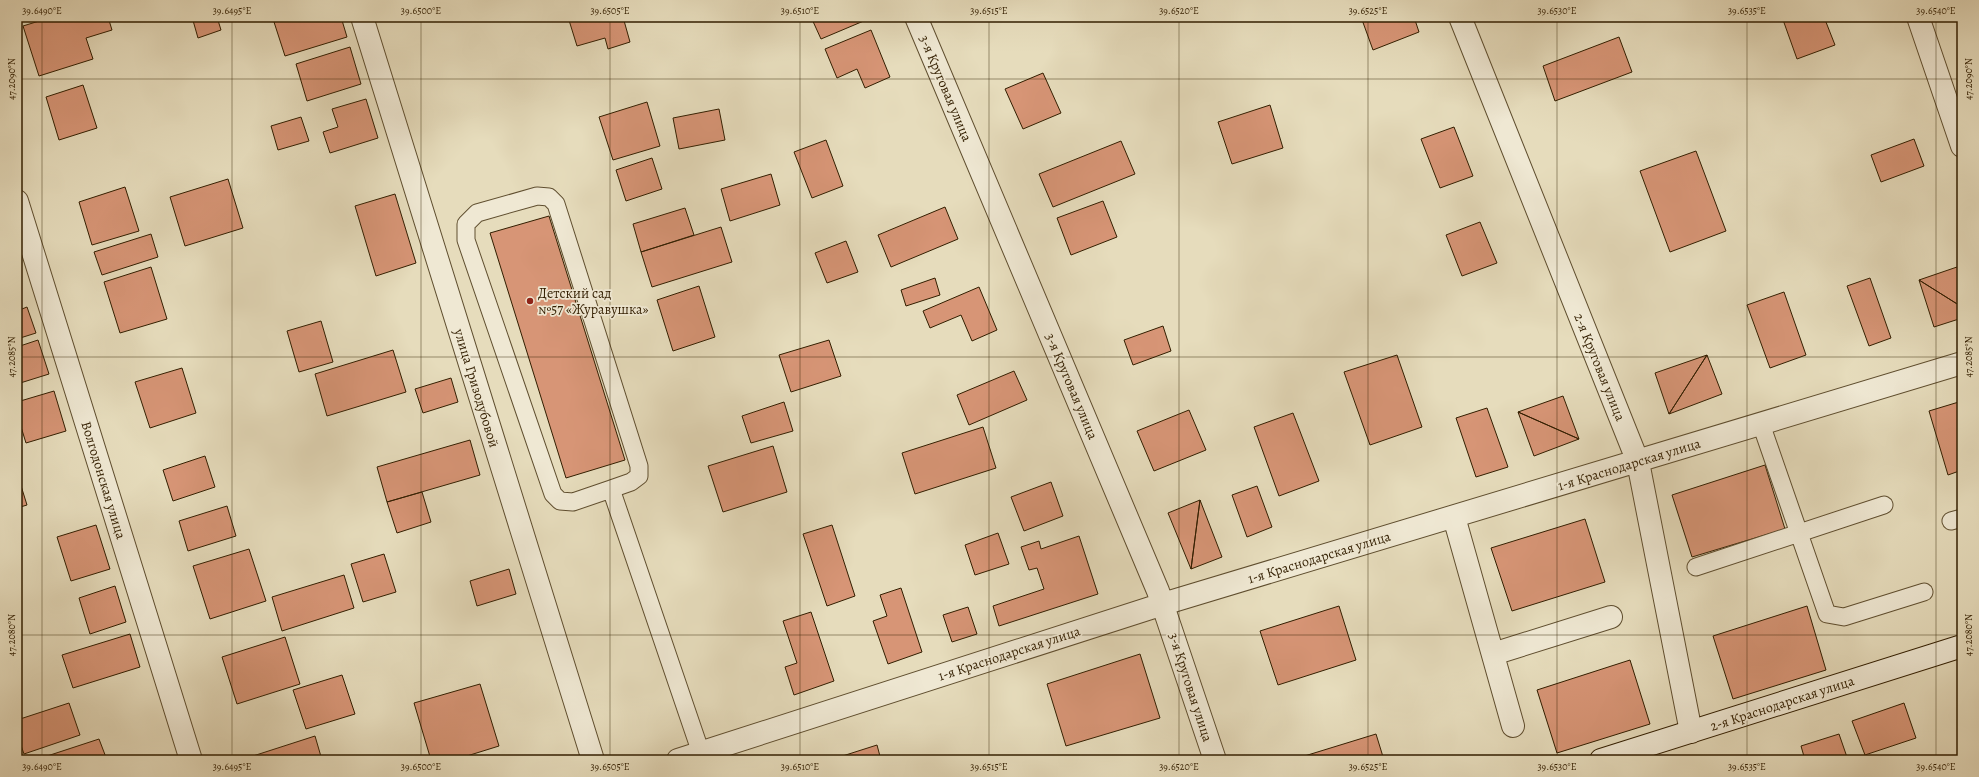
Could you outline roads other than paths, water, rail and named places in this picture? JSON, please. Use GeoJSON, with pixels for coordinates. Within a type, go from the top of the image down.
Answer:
{"type":"FeatureCollection","features":[{"type":"Feature","properties":{"kind":"street","name":"улица Гризодубовой"},"geometry":{"type":"LineString","coordinates":[[362,17],[593,760]]}},
{"type":"Feature","properties":{"kind":"street","name":"3-я Круговая улица"},"geometry":{"type":"LineString","coordinates":[[916,17],[1163,604],[1215,760]]}},
{"type":"Feature","properties":{"kind":"street","name":"2-я Круговая улица"},"geometry":{"type":"LineString","coordinates":[[1460,17],[1638,462],[1691,732]]}},
{"type":"Feature","properties":{"kind":"street"},"geometry":{"type":"LineString","coordinates":[[1918,17],[1962,146]]}},
{"type":"Feature","properties":{"kind":"street","name":"Волгодонская улица"},"geometry":{"type":"LineString","coordinates":[[17,201],[191,760]]}},
{"type":"Feature","properties":{"kind":"street","name":"1-я Краснодарская улица"},"geometry":{"type":"LineString","coordinates":[[678,760],[1163,604],[1638,462],[1962,363]]}},
{"type":"Feature","properties":{"kind":"street"},"geometry":{"type":"LineString","coordinates":[[1454,517],[1513,726]]}},
{"type":"Feature","properties":{"kind":"street"},"geometry":{"type":"LineString","coordinates":[[1493,654],[1611,618]]}},
{"type":"Feature","properties":{"kind":"street","name":"2-я Краснодарская улица"},"geometry":{"type":"LineString","coordinates":[[1601,760],[1962,646]]}},
{"type":"Feature","properties":{"kind":"lane"},"geometry":{"type":"LineString","coordinates":[[537,196],[549,197],[556,204],[639,466],[639,476],[631,482],[611,489],[572,502],[560,501],[553,494],[466,240],[466,224],[477,213],[537,196]]}},
{"type":"Feature","properties":{"kind":"lane"},"geometry":{"type":"LineString","coordinates":[[1761,424],[1827,614],[1844,618],[1924,592]]}},
{"type":"Feature","properties":{"kind":"lane"},"geometry":{"type":"LineString","coordinates":[[611,489],[701,752]]}},
{"type":"Feature","properties":{"kind":"lane"},"geometry":{"type":"LineString","coordinates":[[1696,567],[1884,505]]}},
{"type":"Feature","properties":{"kind":"place","name":"Детский сад №57 «Журавушка»"},"geometry":{"type":"Point","coordinates":[530,301]}}]}
